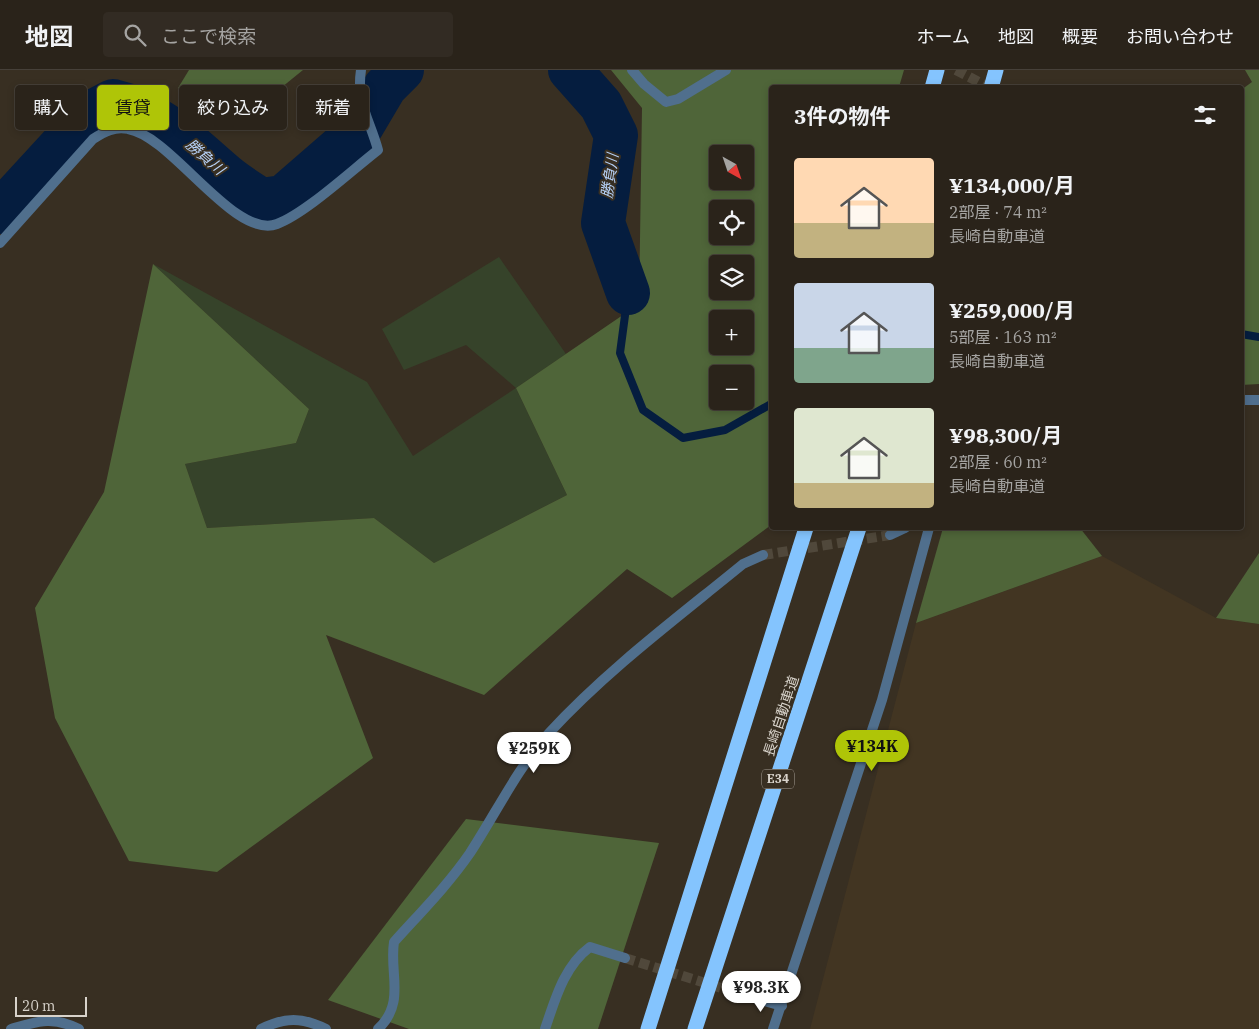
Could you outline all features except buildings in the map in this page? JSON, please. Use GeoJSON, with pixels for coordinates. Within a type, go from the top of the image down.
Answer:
{"type":"FeatureCollection","features":[{"type":"Feature","properties":{"kind":"highway"},"geometry":{"type":"LineString","coordinates":[[933,85],[937,70]]}},
{"type":"Feature","properties":{"kind":"highway"},"geometry":{"type":"LineString","coordinates":[[992,85],[996,70]]}},
{"type":"Feature","properties":{"kind":"highway"},"geometry":{"type":"LineString","coordinates":[[648,1029],[805,530]]}},
{"type":"Feature","properties":{"kind":"highway","name":"長崎自動車道"},"geometry":{"type":"LineString","coordinates":[[695,1029],[858,530]]}},
{"type":"Feature","properties":{"kind":"street"},"geometry":{"type":"LineString","coordinates":[[0,243],[93,139],[110,129],[129,129],[146,136],[197,178],[230,209],[255,224],[275,225],[297,214],[378,150],[361,106],[358,88],[361,70]]}},
{"type":"Feature","properties":{"kind":"street"},"geometry":{"type":"LineString","coordinates":[[632,70],[644,84],[666,102],[678,99],[726,70]]}},
{"type":"Feature","properties":{"kind":"street"},"geometry":{"type":"LineString","coordinates":[[1244,400],[1259,400]]}},
{"type":"Feature","properties":{"kind":"street"},"geometry":{"type":"LineString","coordinates":[[890,535],[901,530]]}},
{"type":"Feature","properties":{"kind":"street"},"geometry":{"type":"LineString","coordinates":[[774,1029],[882,700],[928,530]]}},
{"type":"Feature","properties":{"kind":"street"},"geometry":{"type":"LineString","coordinates":[[378,1029],[391,1012],[394,996],[396,977],[392,953],[394,942],[469,854],[518,773],[548,734],[599,684],[742,564],[763,555]]}},
{"type":"Feature","properties":{"kind":"street"},"geometry":{"type":"LineString","coordinates":[[545,1029],[558,992],[577,956],[590,947],[625,958]]}},
{"type":"Feature","properties":{"kind":"street"},"geometry":{"type":"LineString","coordinates":[[747,996],[782,1006]]}},
{"type":"Feature","properties":{"kind":"street"},"geometry":{"type":"LineString","coordinates":[[261,1029],[275,1022],[294,1018],[310,1021],[326,1029]]}},
{"type":"Feature","properties":{"kind":"street"},"geometry":{"type":"LineString","coordinates":[[11,1029],[40,1020],[60,1021],[79,1029]]}},
{"type":"Feature","properties":{"kind":"shaded area"},"geometry":{"type":"Polygon","coordinates":[[[1102,556],[1216,618],[1259,624],[1259,1029],[810,1029],[916,623],[1102,556]]]}},
{"type":"Feature","properties":{"kind":"green space"},"geometry":{"type":"Polygon","coordinates":[[[189,70],[303,70],[285,85],[180,85],[189,70]]]}},
{"type":"Feature","properties":{"kind":"green space"},"geometry":{"type":"Polygon","coordinates":[[[611,70],[904,70],[900,85],[769,85],[769,526],[672,598],[627,569],[484,695],[326,635],[373,758],[217,872],[129,861],[55,718],[35,608],[104,492],[153,264],[309,409],[296,443],[185,464],[207,528],[374,518],[434,563],[567,495],[516,388],[639,304],[642,108],[611,70]]]}},
{"type":"Feature","properties":{"kind":"green space"},"geometry":{"type":"Polygon","coordinates":[[[1245,70],[1259,70],[1259,384],[1244,385],[1244,88],[1252,82],[1245,70]]]}},
{"type":"Feature","properties":{"kind":"green space"},"geometry":{"type":"Polygon","coordinates":[[[499,257],[566,354],[516,388],[466,345],[404,370],[382,329],[499,257]]]}},
{"type":"Feature","properties":{"kind":"green space"},"geometry":{"type":"Polygon","coordinates":[[[153,264],[367,382],[413,456],[516,388],[567,495],[434,563],[374,518],[207,528],[185,464],[296,443],[309,409],[153,264]]]}},
{"type":"Feature","properties":{"kind":"green space"},"geometry":{"type":"Polygon","coordinates":[[[942,530],[1082,530],[1102,556],[916,623],[942,530]]]}},
{"type":"Feature","properties":{"kind":"green space"},"geometry":{"type":"Polygon","coordinates":[[[1259,553],[1259,624],[1216,618],[1259,553]]]}},
{"type":"Feature","properties":{"kind":"green space"},"geometry":{"type":"Polygon","coordinates":[[[466,819],[659,843],[598,1029],[409,1029],[328,1000],[466,819]]]}},
{"type":"Feature","properties":{"kind":"waterway","name":"勝負川"},"geometry":{"type":"LineString","coordinates":[[0,212],[92,112],[113,101],[146,113],[176,132],[229,178],[261,200],[283,197],[359,131],[385,87],[402,70]]}},
{"type":"Feature","properties":{"kind":"waterway","name":"勝負川"},"geometry":{"type":"LineString","coordinates":[[570,70],[601,105],[616,135],[603,223],[628,293]]}},
{"type":"Feature","properties":{"kind":"waterway"},"geometry":{"type":"LineString","coordinates":[[628,293],[620,353],[643,410],[683,438],[725,430],[769,405]]}},
{"type":"Feature","properties":{"kind":"waterway"},"geometry":{"type":"LineString","coordinates":[[1244,334],[1259,337]]}},
{"type":"Feature","properties":{"kind":"tunnel"},"geometry":{"type":"LineString","coordinates":[[956,70],[984,85]]}},
{"type":"Feature","properties":{"kind":"tunnel"},"geometry":{"type":"LineString","coordinates":[[763,555],[890,535]]}},
{"type":"Feature","properties":{"kind":"tunnel"},"geometry":{"type":"LineString","coordinates":[[625,958],[747,996]]}}]}
